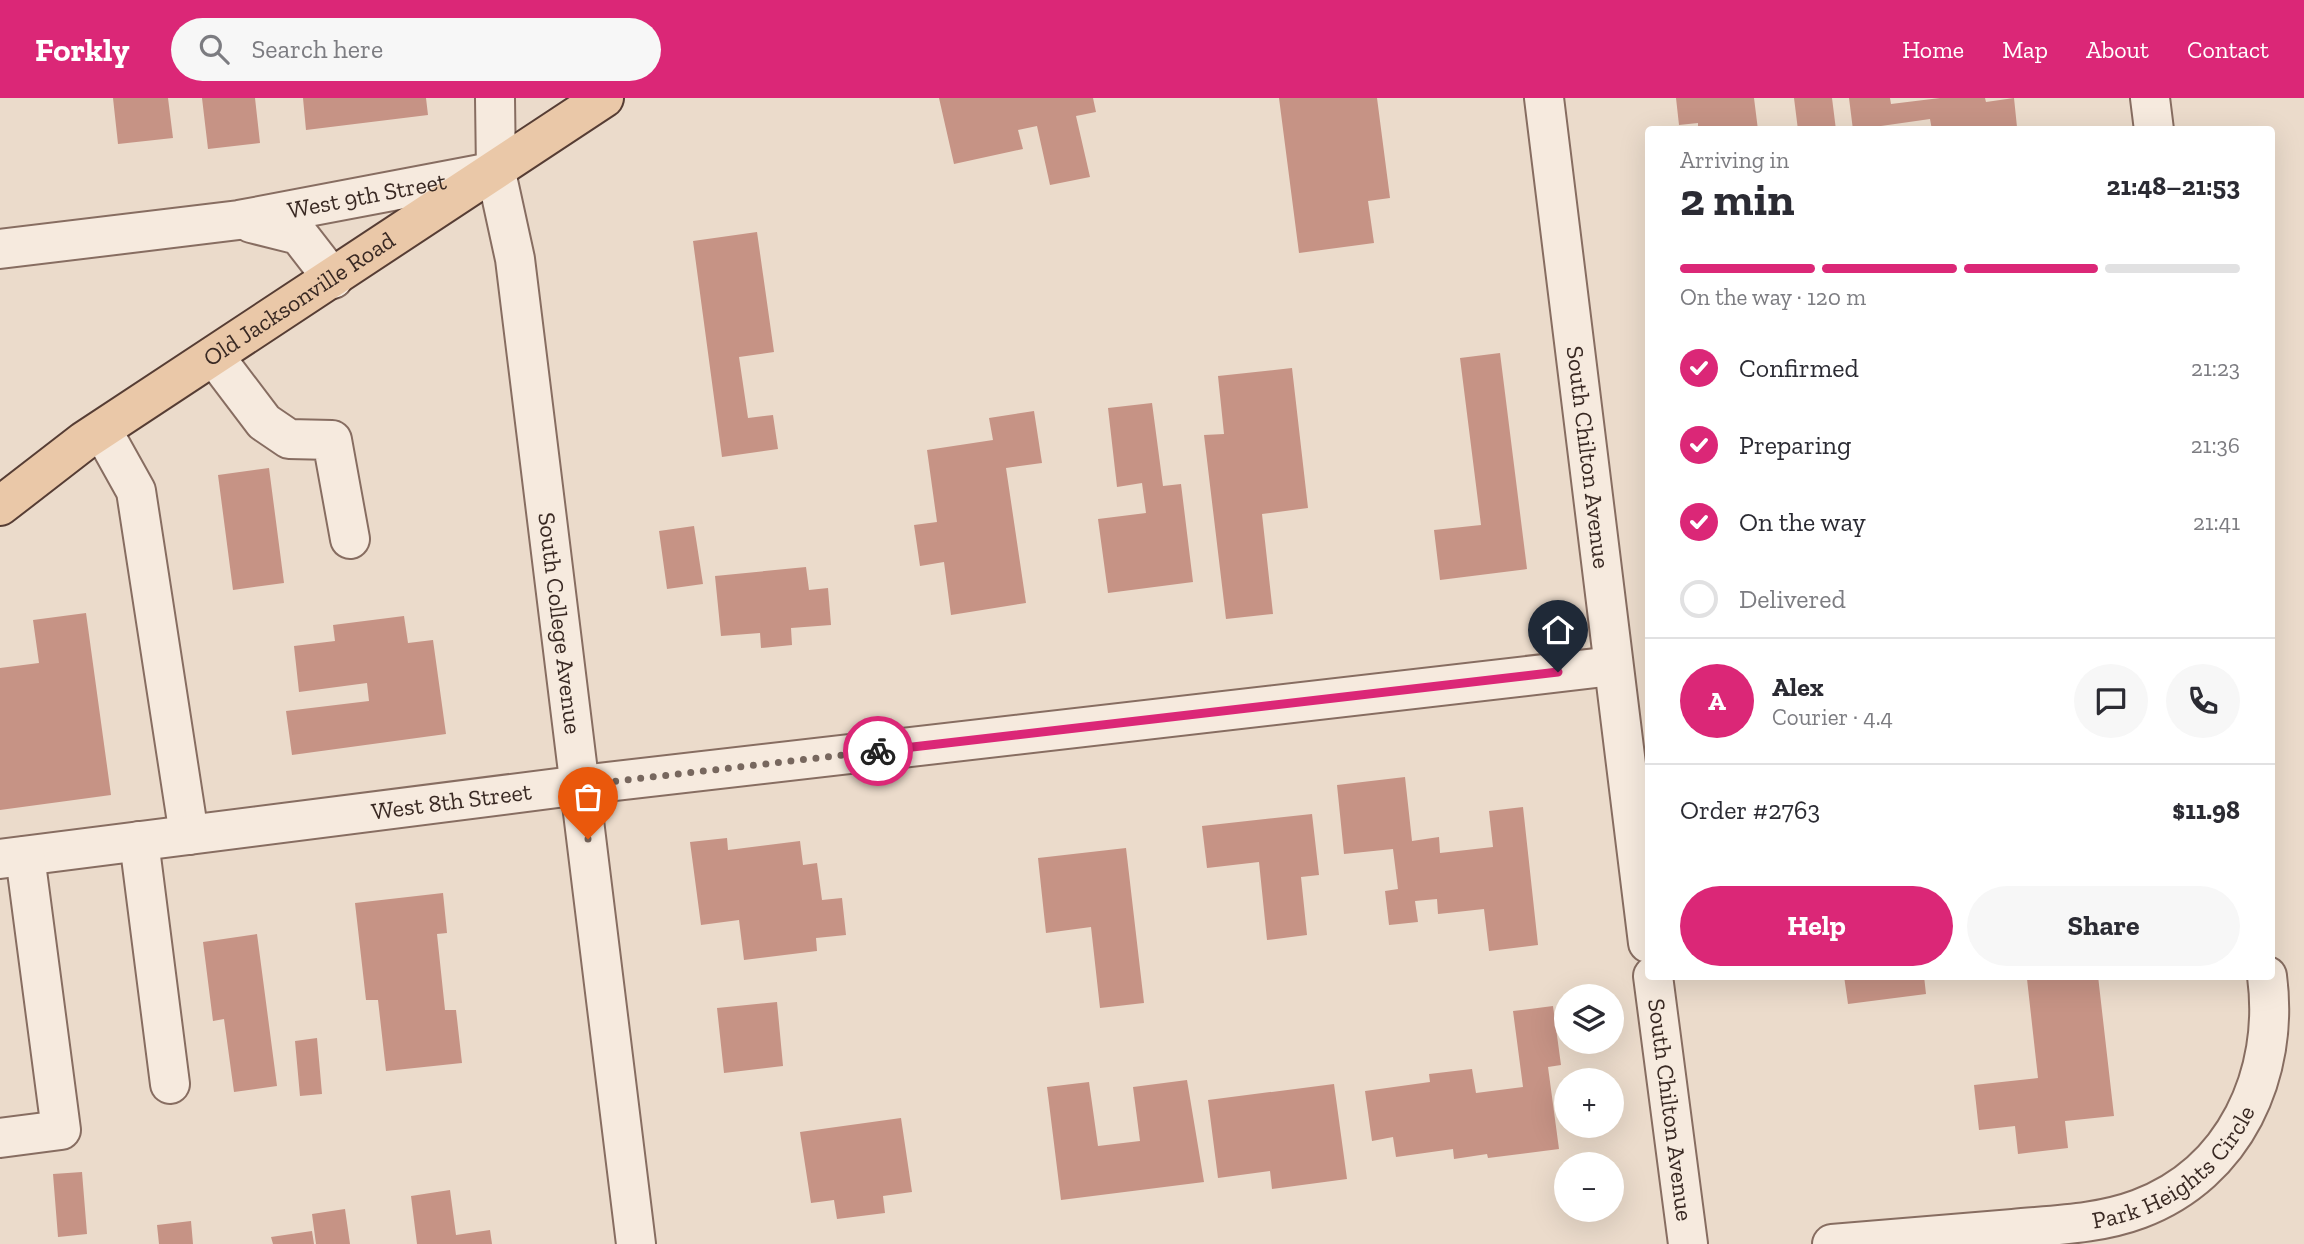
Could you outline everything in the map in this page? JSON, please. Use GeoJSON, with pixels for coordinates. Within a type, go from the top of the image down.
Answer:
{"type":"FeatureCollection","features":[{"type":"Feature","properties":{"kind":"main road","name":"Old Jacksonville Road"},"geometry":{"type":"LineString","coordinates":[[0,506],[102,430],[496,172],[604,98]]}},
{"type":"Feature","properties":{"kind":"street","name":"South College Avenue"},"geometry":{"type":"LineString","coordinates":[[495,98],[496,172],[515,259],[582,785],[636,1244]]}},
{"type":"Feature","properties":{"kind":"street","name":"South Chilton Avenue"},"geometry":{"type":"LineString","coordinates":[[1544,98],[1645,919]]}},
{"type":"Feature","properties":{"kind":"street"},"geometry":{"type":"LineString","coordinates":[[2150,98],[2154,126]]}},
{"type":"Feature","properties":{"kind":"street","name":"West 9th Street"},"geometry":{"type":"LineString","coordinates":[[0,249],[239,220],[496,172]]}},
{"type":"Feature","properties":{"kind":"street","name":"West 9th Street"},"geometry":{"type":"LineString","coordinates":[[239,220],[299,235],[333,279]]}},
{"type":"Feature","properties":{"kind":"street"},"geometry":{"type":"LineString","coordinates":[[214,356],[264,422],[289,439],[331,440],[350,539]]}},
{"type":"Feature","properties":{"kind":"street"},"geometry":{"type":"LineString","coordinates":[[102,430],[136,491],[189,835]]}},
{"type":"Feature","properties":{"kind":"street","name":"West 8th Street"},"geometry":{"type":"LineString","coordinates":[[12,857],[582,785],[1613,666]]}},
{"type":"Feature","properties":{"kind":"street"},"geometry":{"type":"LineString","coordinates":[[138,841],[170,1084]]}},
{"type":"Feature","properties":{"kind":"street"},"geometry":{"type":"LineString","coordinates":[[0,1138],[61,1130],[12,857]]}},
{"type":"Feature","properties":{"kind":"street","name":"South Chilton Avenue"},"geometry":{"type":"LineString","coordinates":[[1654,980],[1688,1244]]}},
{"type":"Feature","properties":{"kind":"street","name":"Park Heights Circle"},"geometry":{"type":"LineString","coordinates":[[1832,1244],[2088,1222],[2139,1209],[2185,1184],[2224,1148],[2252,1103],[2267,1053],[2270,1000],[2268,980]]}},
{"type":"Feature","properties":{"kind":"building"},"geometry":{"type":"Polygon","coordinates":[[[113,98],[168,98],[173,138],[118,144],[113,98]]]}},
{"type":"Feature","properties":{"kind":"building"},"geometry":{"type":"Polygon","coordinates":[[[202,98],[255,98],[260,143],[208,149],[202,98]]]}},
{"type":"Feature","properties":{"kind":"building"},"geometry":{"type":"Polygon","coordinates":[[[303,98],[426,98],[428,115],[306,130],[303,98]]]}},
{"type":"Feature","properties":{"kind":"building"},"geometry":{"type":"Polygon","coordinates":[[[939,98],[1093,98],[1096,112],[1076,116],[1090,177],[1050,185],[1037,126],[1018,130],[1023,149],[954,164],[939,98]]]}},
{"type":"Feature","properties":{"kind":"building"},"geometry":{"type":"Polygon","coordinates":[[[1279,98],[1377,98],[1390,198],[1368,201],[1374,243],[1299,253],[1279,98]]]}},
{"type":"Feature","properties":{"kind":"building"},"geometry":{"type":"Polygon","coordinates":[[[1676,98],[1754,98],[1758,126],[1698,126],[1698,123],[1679,125],[1676,98]]]}},
{"type":"Feature","properties":{"kind":"building"},"geometry":{"type":"Polygon","coordinates":[[[1794,98],[1832,98],[1836,126],[1798,126],[1794,98]]]}},
{"type":"Feature","properties":{"kind":"building"},"geometry":{"type":"Polygon","coordinates":[[[1849,98],[1890,98],[1891,104],[1940,98],[1985,98],[1986,102],[2014,98],[2017,126],[1931,126],[1930,119],[1881,126],[1852,126],[1849,98]]]}},
{"type":"Feature","properties":{"kind":"building"},"geometry":{"type":"Polygon","coordinates":[[[757,232],[774,352],[739,357],[748,418],[773,415],[778,449],[722,457],[693,241],[757,232]]]}},
{"type":"Feature","properties":{"kind":"building"},"geometry":{"type":"Polygon","coordinates":[[[1500,353],[1527,569],[1440,580],[1434,530],[1481,525],[1460,358],[1500,353]]]}},
{"type":"Feature","properties":{"kind":"building"},"geometry":{"type":"Polygon","coordinates":[[[1292,368],[1308,508],[1262,514],[1273,614],[1226,619],[1204,435],[1224,434],[1218,376],[1292,368]]]}},
{"type":"Feature","properties":{"kind":"building"},"geometry":{"type":"Polygon","coordinates":[[[1152,403],[1163,486],[1181,484],[1193,582],[1108,593],[1098,519],[1146,513],[1142,483],[1117,487],[1108,408],[1152,403]]]}},
{"type":"Feature","properties":{"kind":"building"},"geometry":{"type":"Polygon","coordinates":[[[1034,411],[1042,463],[1006,468],[1026,603],[951,615],[944,562],[920,566],[914,525],[937,522],[927,450],[993,440],[989,418],[1034,411]]]}},
{"type":"Feature","properties":{"kind":"building"},"geometry":{"type":"Polygon","coordinates":[[[269,468],[284,583],[233,590],[218,475],[269,468]]]}},
{"type":"Feature","properties":{"kind":"building"},"geometry":{"type":"Polygon","coordinates":[[[694,526],[703,584],[667,589],[659,531],[694,526]]]}},
{"type":"Feature","properties":{"kind":"building"},"geometry":{"type":"Polygon","coordinates":[[[806,567],[809,590],[828,588],[831,625],[791,628],[792,645],[761,648],[760,633],[721,636],[715,576],[806,567]]]}},
{"type":"Feature","properties":{"kind":"building"},"geometry":{"type":"Polygon","coordinates":[[[86,613],[111,795],[0,810],[0,668],[39,663],[33,620],[86,613]]]}},
{"type":"Feature","properties":{"kind":"building"},"geometry":{"type":"Polygon","coordinates":[[[404,616],[408,643],[433,640],[446,734],[292,755],[286,711],[369,701],[367,683],[299,692],[294,646],[335,641],[333,625],[404,616]]]}},
{"type":"Feature","properties":{"kind":"building"},"geometry":{"type":"Polygon","coordinates":[[[1405,777],[1412,841],[1439,837],[1440,853],[1493,847],[1489,811],[1523,807],[1538,945],[1489,951],[1484,909],[1438,914],[1437,899],[1415,901],[1418,922],[1389,925],[1385,891],[1398,889],[1393,849],[1344,854],[1337,785],[1405,777]]]}},
{"type":"Feature","properties":{"kind":"building"},"geometry":{"type":"Polygon","coordinates":[[[1312,814],[1319,875],[1301,877],[1307,935],[1267,940],[1259,862],[1207,868],[1202,826],[1312,814]]]}},
{"type":"Feature","properties":{"kind":"building"},"geometry":{"type":"Polygon","coordinates":[[[727,838],[728,850],[800,841],[803,865],[817,863],[822,900],[842,898],[846,935],[816,938],[817,951],[744,960],[739,920],[701,925],[690,842],[727,838]]]}},
{"type":"Feature","properties":{"kind":"building"},"geometry":{"type":"Polygon","coordinates":[[[1126,848],[1144,1003],[1100,1008],[1091,927],[1046,933],[1038,858],[1126,848]]]}},
{"type":"Feature","properties":{"kind":"building"},"geometry":{"type":"Polygon","coordinates":[[[443,893],[447,933],[437,934],[445,1010],[456,1010],[462,1063],[386,1071],[378,1000],[366,1000],[355,903],[443,893]]]}},
{"type":"Feature","properties":{"kind":"building"},"geometry":{"type":"Polygon","coordinates":[[[257,934],[277,1086],[234,1092],[224,1019],[213,1021],[203,942],[257,934]]]}},
{"type":"Feature","properties":{"kind":"building"},"geometry":{"type":"Polygon","coordinates":[[[1845,980],[1924,980],[1926,994],[1848,1004],[1845,980]]]}},
{"type":"Feature","properties":{"kind":"building"},"geometry":{"type":"Polygon","coordinates":[[[2027,980],[2098,980],[2114,1116],[2065,1121],[2068,1148],[2018,1154],[2015,1126],[1979,1130],[1974,1085],[2038,1078],[2027,980]]]}},
{"type":"Feature","properties":{"kind":"building"},"geometry":{"type":"Polygon","coordinates":[[[777,1002],[783,1066],[724,1073],[717,1008],[777,1002]]]}},
{"type":"Feature","properties":{"kind":"building"},"geometry":{"type":"Polygon","coordinates":[[[1553,1006],[1554,1054],[1560,1054],[1561,1065],[1548,1067],[1554,1112],[1554,1138],[1558,1138],[1559,1149],[1488,1158],[1487,1154],[1454,1159],[1453,1149],[1396,1157],[1393,1137],[1372,1141],[1365,1091],[1430,1082],[1429,1074],[1472,1069],[1476,1093],[1523,1087],[1513,1011],[1553,1006]]]}},
{"type":"Feature","properties":{"kind":"building"},"geometry":{"type":"Polygon","coordinates":[[[317,1038],[322,1094],[300,1096],[295,1041],[317,1038]]]}},
{"type":"Feature","properties":{"kind":"building"},"geometry":{"type":"Polygon","coordinates":[[[1187,1080],[1204,1182],[1061,1200],[1047,1087],[1089,1082],[1098,1146],[1140,1141],[1133,1087],[1187,1080]]]}},
{"type":"Feature","properties":{"kind":"building"},"geometry":{"type":"Polygon","coordinates":[[[1334,1084],[1347,1179],[1272,1189],[1270,1171],[1218,1178],[1208,1100],[1334,1084]]]}},
{"type":"Feature","properties":{"kind":"building"},"geometry":{"type":"Polygon","coordinates":[[[901,1118],[912,1192],[883,1196],[885,1213],[837,1219],[834,1200],[811,1203],[800,1132],[901,1118]]]}},
{"type":"Feature","properties":{"kind":"building"},"geometry":{"type":"Polygon","coordinates":[[[82,1172],[87,1234],[58,1237],[53,1174],[82,1172]]]}},
{"type":"Feature","properties":{"kind":"building"},"geometry":{"type":"Polygon","coordinates":[[[450,1190],[456,1235],[490,1230],[492,1244],[417,1244],[411,1196],[450,1190]]]}},
{"type":"Feature","properties":{"kind":"building"},"geometry":{"type":"Polygon","coordinates":[[[345,1209],[350,1244],[316,1244],[312,1214],[345,1209]]]}},
{"type":"Feature","properties":{"kind":"building"},"geometry":{"type":"Polygon","coordinates":[[[191,1221],[193,1244],[159,1244],[157,1225],[191,1221]]]}},
{"type":"Feature","properties":{"kind":"building"},"geometry":{"type":"Polygon","coordinates":[[[312,1231],[314,1244],[273,1244],[271,1237],[312,1231]]]}},
{"type":"Feature","properties":{"kind":"way so far"},"geometry":{"type":"LineString","coordinates":[[588,839],[582,785],[878,751]]}},
{"type":"Feature","properties":{"kind":"route"},"geometry":{"type":"LineString","coordinates":[[878,751],[1558,672]]}}]}
